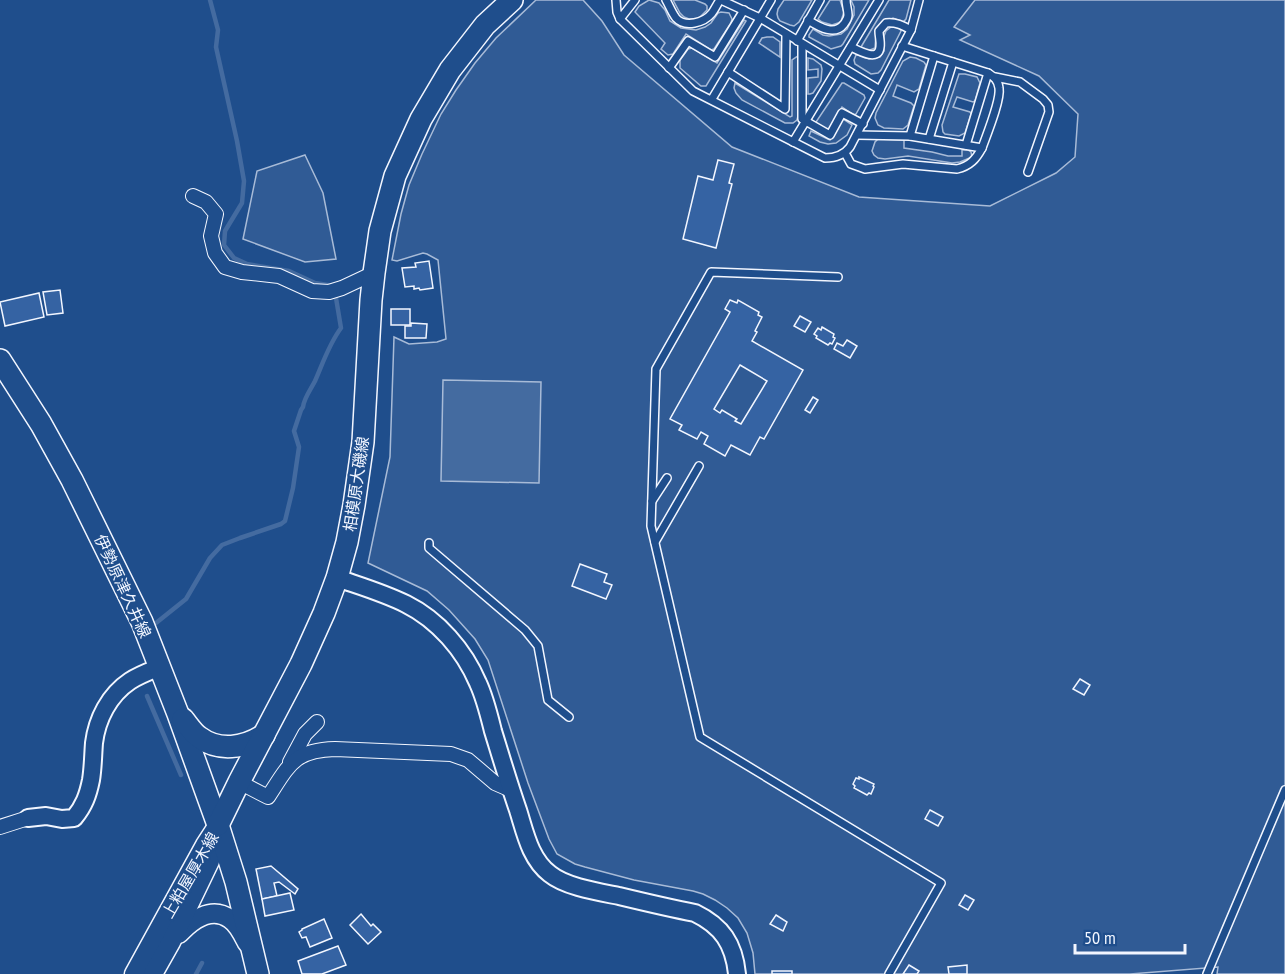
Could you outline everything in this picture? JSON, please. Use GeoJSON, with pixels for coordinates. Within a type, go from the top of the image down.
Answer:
{"type":"FeatureCollection","features":[{"type":"Feature","properties":{"kind":"main road","name":"相模原大磯線"},"geometry":{"type":"LineString","coordinates":[[218,825],[301,664],[337,578],[351,523],[363,442],[371,300],[380,231],[395,176],[421,120],[450,70],[485,25],[512,0]]}},
{"type":"Feature","properties":{"kind":"main road","name":"伊勢原津久井線"},"geometry":{"type":"LineString","coordinates":[[0,360],[41,424],[72,480],[141,622],[178,714],[218,825]]}},
{"type":"Feature","properties":{"kind":"main road"},"geometry":{"type":"LineString","coordinates":[[178,714],[199,737],[219,747],[248,745],[264,735]]}},
{"type":"Feature","properties":{"kind":"main road"},"geometry":{"type":"LineString","coordinates":[[218,825],[236,882],[258,974]]}},
{"type":"Feature","properties":{"kind":"main road","name":"上粕屋厚木線"},"geometry":{"type":"LineString","coordinates":[[153,974],[210,861],[218,825]]}},
{"type":"Feature","properties":{"kind":"main road","name":"上粕屋厚木線"},"geometry":{"type":"LineString","coordinates":[[135,974],[218,825]]}},
{"type":"Feature","properties":{"kind":"main road"},"geometry":{"type":"LineString","coordinates":[[171,942],[188,924],[199,917],[222,915],[231,919],[239,928],[253,953]]}},
{"type":"Feature","properties":{"kind":"street"},"geometry":{"type":"LineString","coordinates":[[193,196],[206,202],[216,214],[211,236],[215,253],[225,267],[242,272],[279,276],[312,291],[329,292],[374,273]]}},
{"type":"Feature","properties":{"kind":"street"},"geometry":{"type":"LineString","coordinates":[[337,578],[408,605],[442,630],[455,645],[479,684],[531,848],[536,859],[550,874],[559,880],[589,890],[695,913],[704,917],[718,928],[731,947],[737,974]]}},
{"type":"Feature","properties":{"kind":"street"},"geometry":{"type":"LineString","coordinates":[[0,827],[28,818],[46,816],[62,819],[74,818],[82,809],[88,794],[93,771],[94,743],[104,710],[114,694],[130,681],[160,667]]}},
{"type":"Feature","properties":{"kind":"street"},"geometry":{"type":"LineString","coordinates":[[239,782],[268,797],[305,735],[317,722]]}},
{"type":"Feature","properties":{"kind":"street"},"geometry":{"type":"LineString","coordinates":[[289,764],[306,753],[318,749],[451,754],[468,760],[495,783],[511,790]]}},
{"type":"Feature","properties":{"kind":"lane"},"geometry":{"type":"LineString","coordinates":[[615,0],[620,19],[693,91],[825,158],[832,158],[848,151],[911,30],[919,0]]}},
{"type":"Feature","properties":{"kind":"lane"},"geometry":{"type":"LineString","coordinates":[[620,19],[635,0]]}},
{"type":"Feature","properties":{"kind":"lane"},"geometry":{"type":"LineString","coordinates":[[666,0],[677,19],[692,24],[711,15],[720,0],[744,10],[880,90]]}},
{"type":"Feature","properties":{"kind":"lane"},"geometry":{"type":"LineString","coordinates":[[712,99],[771,0]]}},
{"type":"Feature","properties":{"kind":"lane"},"geometry":{"type":"LineString","coordinates":[[820,0],[799,42],[802,119],[830,135],[842,113],[862,124]]}},
{"type":"Feature","properties":{"kind":"lane"},"geometry":{"type":"LineString","coordinates":[[808,20],[832,31],[840,28],[846,22],[848,14],[846,0]]}},
{"type":"Feature","properties":{"kind":"lane"},"geometry":{"type":"LineString","coordinates":[[793,142],[879,0]]}},
{"type":"Feature","properties":{"kind":"lane"},"geometry":{"type":"LineString","coordinates":[[669,68],[688,41],[715,57],[744,10]]}},
{"type":"Feature","properties":{"kind":"lane"},"geometry":{"type":"LineString","coordinates":[[851,47],[867,54],[878,54],[879,32],[886,23],[893,22],[911,30]]}},
{"type":"Feature","properties":{"kind":"lane"},"geometry":{"type":"LineString","coordinates":[[728,72],[785,109],[786,34]]}},
{"type":"Feature","properties":{"kind":"lane"},"geometry":{"type":"LineString","coordinates":[[902,46],[1020,82],[1043,99],[1048,105],[1049,112],[1028,172]]}},
{"type":"Feature","properties":{"kind":"lane"},"geometry":{"type":"LineString","coordinates":[[910,136],[934,56]]}},
{"type":"Feature","properties":{"kind":"lane"},"geometry":{"type":"LineString","coordinates":[[929,139],[953,62]]}},
{"type":"Feature","properties":{"kind":"lane"},"geometry":{"type":"LineString","coordinates":[[966,145],[992,75]]}},
{"type":"Feature","properties":{"kind":"lane"},"geometry":{"type":"LineString","coordinates":[[845,153],[851,164],[865,169],[903,164],[957,169],[971,164],[982,148],[1000,94],[999,84],[992,75]]}},
{"type":"Feature","properties":{"kind":"lane"},"geometry":{"type":"LineString","coordinates":[[857,135],[910,136],[982,148]]}},
{"type":"Feature","properties":{"kind":"lane"},"geometry":{"type":"LineString","coordinates":[[838,277],[711,272],[656,369],[651,526],[700,737],[941,883],[889,974]]}},
{"type":"Feature","properties":{"kind":"lane"},"geometry":{"type":"LineString","coordinates":[[655,542],[699,466]]}},
{"type":"Feature","properties":{"kind":"lane"},"geometry":{"type":"LineString","coordinates":[[651,502],[667,478]]}},
{"type":"Feature","properties":{"kind":"lane"},"geometry":{"type":"LineString","coordinates":[[429,543],[429,548],[525,630],[538,646],[548,700],[569,717]]}},
{"type":"Feature","properties":{"kind":"lane"},"geometry":{"type":"LineString","coordinates":[[1207,974],[1285,790]]}},
{"type":"Feature","properties":{"kind":"shaded area"},"geometry":{"type":"Polygon","coordinates":[[[536,0],[583,0],[602,21],[624,55],[732,147],[859,197],[990,206],[1056,173],[1075,157],[1078,114],[1039,76],[960,40],[970,35],[954,27],[975,0],[1285,0],[1285,974],[1217,974],[1218,967],[1130,974],[755,974],[753,953],[747,933],[738,918],[715,900],[693,891],[634,880],[585,867],[557,854],[528,783],[488,660],[475,639],[449,610],[427,591],[368,563],[390,457],[394,337],[409,344],[446,339],[438,260],[423,253],[397,261],[392,260],[409,185],[441,114],[456,90],[496,38],[536,0]]]}},
{"type":"Feature","properties":{"kind":"shaded area"},"geometry":{"type":"Polygon","coordinates":[[[649,0],[659,3],[670,21],[681,28],[696,30],[705,27],[721,12],[729,13],[731,23],[714,49],[711,50],[686,34],[673,54],[668,55],[661,49],[665,43],[635,12],[639,6],[649,0]]]}},
{"type":"Feature","properties":{"kind":"shaded area"},"geometry":{"type":"Polygon","coordinates":[[[673,0],[695,0],[705,4],[707,10],[696,19],[689,19],[680,13],[673,0]]]}},
{"type":"Feature","properties":{"kind":"shaded area"},"geometry":{"type":"Polygon","coordinates":[[[784,0],[812,0],[799,22],[794,26],[778,18],[778,9],[784,0]]]}},
{"type":"Feature","properties":{"kind":"shaded area"},"geometry":{"type":"Polygon","coordinates":[[[830,0],[840,0],[844,12],[841,21],[832,25],[818,19],[830,0]]]}},
{"type":"Feature","properties":{"kind":"shaded area"},"geometry":{"type":"Polygon","coordinates":[[[851,0],[869,0],[841,46],[831,49],[809,37],[813,29],[829,36],[841,34],[847,29],[854,15],[851,0]]]}},
{"type":"Feature","properties":{"kind":"shaded area"},"geometry":{"type":"Polygon","coordinates":[[[889,0],[911,0],[906,19],[903,22],[893,18],[883,22],[876,34],[875,48],[870,50],[861,47],[889,0]]]}},
{"type":"Feature","properties":{"kind":"shaded area"},"geometry":{"type":"Polygon","coordinates":[[[744,20],[746,21],[706,86],[701,86],[680,68],[680,60],[688,49],[692,48],[717,63],[744,20]]]}},
{"type":"Feature","properties":{"kind":"shaded area"},"geometry":{"type":"Polygon","coordinates":[[[891,27],[896,27],[901,31],[881,70],[871,74],[855,64],[856,55],[869,59],[880,57],[884,51],[884,36],[891,27]]]}},
{"type":"Feature","properties":{"kind":"shaded area"},"geometry":{"type":"Polygon","coordinates":[[[773,37],[780,42],[780,57],[759,43],[762,38],[773,37]]]}},
{"type":"Feature","properties":{"kind":"shaded area"},"geometry":{"type":"Polygon","coordinates":[[[798,56],[798,116],[793,123],[785,123],[742,100],[736,93],[735,83],[790,117],[792,116],[792,60],[798,56]]]}},
{"type":"Feature","properties":{"kind":"shaded area"},"geometry":{"type":"Polygon","coordinates":[[[910,57],[926,65],[919,89],[914,92],[897,85],[893,96],[914,106],[908,125],[903,129],[884,128],[878,125],[875,118],[876,113],[903,61],[910,57]]]}},
{"type":"Feature","properties":{"kind":"shaded area"},"geometry":{"type":"Polygon","coordinates":[[[808,58],[821,65],[822,69],[821,81],[810,94],[808,94],[808,78],[818,77],[818,69],[808,70],[808,58]]]}},
{"type":"Feature","properties":{"kind":"shaded area"},"geometry":{"type":"Polygon","coordinates":[[[959,74],[977,77],[980,83],[975,101],[957,97],[953,107],[971,114],[965,133],[959,136],[945,134],[942,125],[959,74]]]}},
{"type":"Feature","properties":{"kind":"shaded area"},"geometry":{"type":"Polygon","coordinates":[[[842,83],[864,95],[865,98],[856,114],[842,107],[829,129],[825,129],[816,122],[842,83]]]}},
{"type":"Feature","properties":{"kind":"shaded area"},"geometry":{"type":"Polygon","coordinates":[[[843,119],[852,125],[847,135],[836,143],[820,142],[809,136],[811,131],[830,140],[843,119]]]}},
{"type":"Feature","properties":{"kind":"shaded area"},"geometry":{"type":"Polygon","coordinates":[[[878,139],[904,140],[904,148],[948,156],[962,156],[962,150],[968,150],[972,157],[952,163],[908,156],[878,158],[872,151],[878,139]]]}},
{"type":"Feature","properties":{"kind":"shaded area"},"geometry":{"type":"Polygon","coordinates":[[[305,155],[323,193],[336,259],[305,262],[243,239],[257,171],[305,155]]]}},
{"type":"Feature","properties":{"kind":"shaded area"},"geometry":{"type":"Polygon","coordinates":[[[443,380],[541,382],[539,483],[441,481],[443,380]]]}},
{"type":"Feature","properties":{"kind":"building"},"geometry":{"type":"Polygon","coordinates":[[[718,160],[734,164],[729,183],[732,184],[716,248],[683,239],[698,176],[713,180],[718,160]]]}},
{"type":"Feature","properties":{"kind":"building"},"geometry":{"type":"Polygon","coordinates":[[[429,261],[433,288],[420,290],[419,288],[414,289],[414,286],[405,287],[402,268],[416,267],[415,263],[429,261]]]}},
{"type":"Feature","properties":{"kind":"building"},"geometry":{"type":"Polygon","coordinates":[[[60,290],[63,313],[47,315],[43,292],[60,290]]]}},
{"type":"Feature","properties":{"kind":"building"},"geometry":{"type":"Polygon","coordinates":[[[39,293],[44,317],[5,326],[0,302],[39,293]]]}},
{"type":"Feature","properties":{"kind":"building"},"geometry":{"type":"Polygon","coordinates":[[[730,300],[737,303],[738,300],[759,312],[758,315],[762,317],[752,341],[803,370],[764,439],[760,437],[750,455],[731,445],[725,456],[704,444],[708,436],[701,432],[697,439],[679,430],[682,425],[670,419],[730,312],[725,309],[730,300]],[[740,365],[714,409],[720,413],[722,410],[741,424],[767,381],[740,365]]]}},
{"type":"Feature","properties":{"kind":"building"},"geometry":{"type":"Polygon","coordinates":[[[391,309],[410,309],[410,325],[391,325],[391,309]]]}},
{"type":"Feature","properties":{"kind":"building"},"geometry":{"type":"Polygon","coordinates":[[[800,316],[811,322],[805,332],[794,326],[800,316]]]}},
{"type":"Feature","properties":{"kind":"building"},"geometry":{"type":"Polygon","coordinates":[[[411,323],[427,324],[426,338],[405,338],[405,326],[411,326],[411,323]]]}},
{"type":"Feature","properties":{"kind":"building"},"geometry":{"type":"Polygon","coordinates":[[[822,327],[834,334],[832,344],[828,345],[816,338],[814,334],[818,328],[821,330],[822,327]]]}},
{"type":"Feature","properties":{"kind":"building"},"geometry":{"type":"Polygon","coordinates":[[[847,340],[857,346],[850,358],[834,349],[837,343],[843,346],[847,340]]]}},
{"type":"Feature","properties":{"kind":"building"},"geometry":{"type":"Polygon","coordinates":[[[813,397],[818,400],[810,413],[805,410],[813,397]]]}},
{"type":"Feature","properties":{"kind":"building"},"geometry":{"type":"Polygon","coordinates":[[[580,564],[607,574],[604,582],[612,585],[606,599],[572,586],[580,564]]]}},
{"type":"Feature","properties":{"kind":"building"},"geometry":{"type":"Polygon","coordinates":[[[1080,679],[1090,685],[1084,695],[1073,689],[1080,679]]]}},
{"type":"Feature","properties":{"kind":"building"},"geometry":{"type":"Polygon","coordinates":[[[859,777],[874,784],[871,794],[867,795],[854,788],[853,784],[859,777]]]}},
{"type":"Feature","properties":{"kind":"building"},"geometry":{"type":"Polygon","coordinates":[[[930,810],[943,817],[938,826],[925,819],[930,810]]]}},
{"type":"Feature","properties":{"kind":"building"},"geometry":{"type":"Polygon","coordinates":[[[271,866],[298,889],[295,894],[279,882],[274,883],[277,896],[262,899],[256,869],[271,866]]]}},
{"type":"Feature","properties":{"kind":"building"},"geometry":{"type":"Polygon","coordinates":[[[290,893],[294,910],[265,916],[262,899],[290,893]]]}},
{"type":"Feature","properties":{"kind":"building"},"geometry":{"type":"Polygon","coordinates":[[[965,895],[974,900],[968,910],[959,905],[965,895]]]}},
{"type":"Feature","properties":{"kind":"building"},"geometry":{"type":"Polygon","coordinates":[[[361,914],[371,926],[373,924],[381,932],[368,944],[350,925],[361,914]]]}},
{"type":"Feature","properties":{"kind":"building"},"geometry":{"type":"Polygon","coordinates":[[[776,915],[787,922],[783,931],[770,924],[776,915]]]}},
{"type":"Feature","properties":{"kind":"building"},"geometry":{"type":"Polygon","coordinates":[[[324,919],[332,938],[310,947],[306,937],[302,938],[299,932],[324,919]]]}},
{"type":"Feature","properties":{"kind":"building"},"geometry":{"type":"Polygon","coordinates":[[[338,946],[346,965],[322,974],[302,974],[298,961],[338,946]]]}},
{"type":"Feature","properties":{"kind":"building"},"geometry":{"type":"Polygon","coordinates":[[[909,965],[919,971],[917,974],[903,974],[909,965]]]}},
{"type":"Feature","properties":{"kind":"building"},"geometry":{"type":"Polygon","coordinates":[[[967,965],[967,974],[949,974],[948,967],[967,965]]]}},
{"type":"Feature","properties":{"kind":"building"},"geometry":{"type":"Polygon","coordinates":[[[772,971],[792,971],[792,974],[772,974],[772,971]]]}},
{"type":"Feature","properties":{"kind":"waterway"},"geometry":{"type":"LineString","coordinates":[[156,623],[186,599],[210,558],[222,545],[285,521],[299,447],[294,431],[306,397],[341,328],[334,286],[315,283],[289,271],[247,264],[234,258],[224,245],[225,231],[242,203],[244,181],[216,47],[218,30],[210,0]]}},
{"type":"Feature","properties":{"kind":"waterway"},"geometry":{"type":"LineString","coordinates":[[147,696],[181,775]]}},
{"type":"Feature","properties":{"kind":"waterway"},"geometry":{"type":"LineString","coordinates":[[196,974],[202,963]]}}]}
